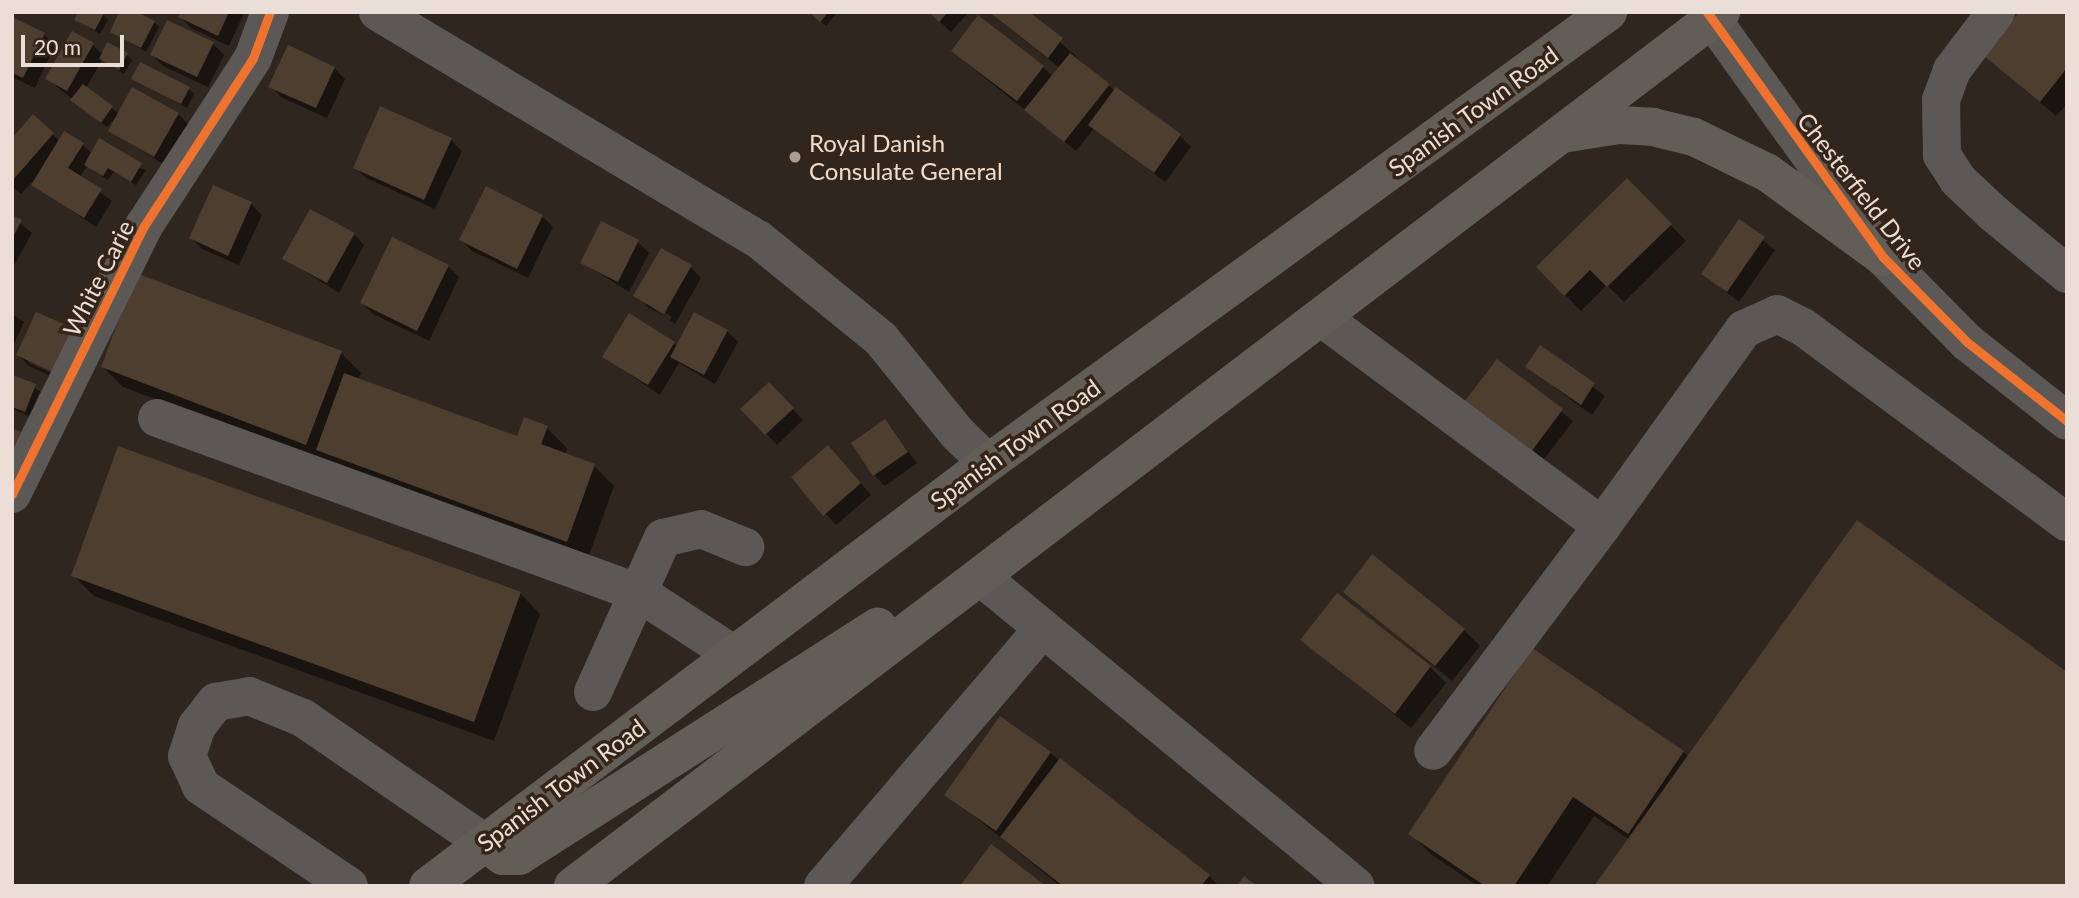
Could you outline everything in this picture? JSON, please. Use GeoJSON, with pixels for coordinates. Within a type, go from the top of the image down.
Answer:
{"type":"FeatureCollection","features":[{"type":"Feature","properties":{"kind":"highway","name":"Spanish Town Road"},"geometry":{"type":"LineString","coordinates":[[428,886],[988,463],[1608,12]]}},
{"type":"Feature","properties":{"kind":"highway"},"geometry":{"type":"LineString","coordinates":[[573,886],[982,578],[1713,15]]}},
{"type":"Feature","properties":{"kind":"highway"},"geometry":{"type":"LineString","coordinates":[[1556,135],[1618,125],[1653,127],[1694,136],[1769,173],[1883,257]]}},
{"type":"Feature","properties":{"kind":"highway"},"geometry":{"type":"LineString","coordinates":[[485,843],[503,856],[519,856],[951,578],[982,578]]}},
{"type":"Feature","properties":{"kind":"street","name":"White Carie"},"geometry":{"type":"LineString","coordinates":[[12,494],[144,226],[253,58],[270,12]]}},
{"type":"Feature","properties":{"kind":"street"},"geometry":{"type":"LineString","coordinates":[[378,12],[758,239],[881,339],[957,433],[988,463]]}},
{"type":"Feature","properties":{"kind":"street"},"geometry":{"type":"LineString","coordinates":[[1996,12],[1952,70],[1941,100],[1942,155],[1958,180],[1993,214],[2067,274]]}},
{"type":"Feature","properties":{"kind":"street","name":"Chesterfield Drive"},"geometry":{"type":"LineString","coordinates":[[1713,15],[1883,257],[1967,342],[2067,421]]}},
{"type":"Feature","properties":{"kind":"street"},"geometry":{"type":"LineString","coordinates":[[1433,751],[1602,526],[1744,329],[1777,314],[1803,327],[2067,522]]}},
{"type":"Feature","properties":{"kind":"street"},"geometry":{"type":"LineString","coordinates":[[1322,318],[1602,526]]}},
{"type":"Feature","properties":{"kind":"street"},"geometry":{"type":"LineString","coordinates":[[157,418],[639,593],[733,654]]}},
{"type":"Feature","properties":{"kind":"street"},"geometry":{"type":"LineString","coordinates":[[593,692],[663,538],[701,529],[745,547]]}},
{"type":"Feature","properties":{"kind":"street"},"geometry":{"type":"LineString","coordinates":[[982,578],[1041,631],[1356,886]]}},
{"type":"Feature","properties":{"kind":"street"},"geometry":{"type":"LineString","coordinates":[[823,886],[1041,631]]}},
{"type":"Feature","properties":{"kind":"street"},"geometry":{"type":"LineString","coordinates":[[349,886],[201,786],[187,756],[197,726],[216,702],[249,696],[303,718],[485,843]]}},
{"type":"Feature","properties":{"kind":"building"},"geometry":{"type":"Polygon","coordinates":[[[78,12],[104,13],[95,30],[74,20],[78,12]]]}},
{"type":"Feature","properties":{"kind":"building"},"geometry":{"type":"Polygon","coordinates":[[[119,12],[137,12],[155,21],[141,48],[110,32],[119,12]]]}},
{"type":"Feature","properties":{"kind":"building"},"geometry":{"type":"Polygon","coordinates":[[[181,12],[229,12],[218,36],[178,17],[181,12]]]}},
{"type":"Feature","properties":{"kind":"building"},"geometry":{"type":"Polygon","coordinates":[[[809,12],[829,12],[820,22],[809,12]]]}},
{"type":"Feature","properties":{"kind":"building"},"geometry":{"type":"Polygon","coordinates":[[[929,12],[948,12],[939,22],[929,12]]]}},
{"type":"Feature","properties":{"kind":"building"},"geometry":{"type":"Polygon","coordinates":[[[989,12],[1029,12],[1063,38],[1048,58],[989,12]]]}},
{"type":"Feature","properties":{"kind":"building"},"geometry":{"type":"Polygon","coordinates":[[[2019,12],[2067,12],[2067,68],[2040,102],[1984,56],[2019,12]]]}},
{"type":"Feature","properties":{"kind":"building"},"geometry":{"type":"Polygon","coordinates":[[[978,15],[1044,66],[1017,101],[951,51],[978,15]]]}},
{"type":"Feature","properties":{"kind":"building"},"geometry":{"type":"Polygon","coordinates":[[[12,17],[45,33],[23,78],[12,73],[12,17]]]}},
{"type":"Feature","properties":{"kind":"building"},"geometry":{"type":"Polygon","coordinates":[[[167,20],[214,42],[197,77],[150,55],[167,20]]]}},
{"type":"Feature","properties":{"kind":"building"},"geometry":{"type":"Polygon","coordinates":[[[72,31],[94,43],[67,91],[45,79],[72,31]]]}},
{"type":"Feature","properties":{"kind":"building"},"geometry":{"type":"Polygon","coordinates":[[[107,42],[128,53],[119,70],[99,59],[107,42]]]}},
{"type":"Feature","properties":{"kind":"building"},"geometry":{"type":"Polygon","coordinates":[[[288,45],[335,67],[316,108],[268,87],[288,45]]]}},
{"type":"Feature","properties":{"kind":"building"},"geometry":{"type":"Polygon","coordinates":[[[1070,53],[1110,84],[1064,142],[1024,110],[1070,53]]]}},
{"type":"Feature","properties":{"kind":"building"},"geometry":{"type":"Polygon","coordinates":[[[140,62],[190,87],[181,104],[131,79],[140,62]]]}},
{"type":"Feature","properties":{"kind":"building"},"geometry":{"type":"Polygon","coordinates":[[[83,84],[113,106],[101,123],[70,100],[83,84]]]}},
{"type":"Feature","properties":{"kind":"building"},"geometry":{"type":"Polygon","coordinates":[[[132,87],[179,113],[154,157],[108,131],[132,87]]]}},
{"type":"Feature","properties":{"kind":"building"},"geometry":{"type":"Polygon","coordinates":[[[1116,87],[1181,134],[1154,173],[1088,125],[1116,87]]]}},
{"type":"Feature","properties":{"kind":"building"},"geometry":{"type":"Polygon","coordinates":[[[380,106],[452,138],[424,200],[353,168],[380,106]]]}},
{"type":"Feature","properties":{"kind":"building"},"geometry":{"type":"Polygon","coordinates":[[[33,114],[54,133],[12,181],[12,138],[33,114]]]}},
{"type":"Feature","properties":{"kind":"building"},"geometry":{"type":"Polygon","coordinates":[[[64,131],[84,143],[68,168],[102,189],[84,218],[31,185],[64,131]]]}},
{"type":"Feature","properties":{"kind":"building"},"geometry":{"type":"Polygon","coordinates":[[[99,138],[142,163],[131,182],[108,168],[103,176],[84,165],[99,138]]]}},
{"type":"Feature","properties":{"kind":"building"},"geometry":{"type":"Polygon","coordinates":[[[1627,178],[1672,224],[1607,287],[1590,270],[1564,296],[1536,267],[1627,178]]]}},
{"type":"Feature","properties":{"kind":"building"},"geometry":{"type":"Polygon","coordinates":[[[213,185],[252,202],[228,256],[189,238],[213,185]]]}},
{"type":"Feature","properties":{"kind":"building"},"geometry":{"type":"Polygon","coordinates":[[[486,186],[543,215],[517,269],[459,240],[486,186]]]}},
{"type":"Feature","properties":{"kind":"building"},"geometry":{"type":"Polygon","coordinates":[[[310,209],[355,233],[327,283],[282,259],[310,209]]]}},
{"type":"Feature","properties":{"kind":"building"},"geometry":{"type":"Polygon","coordinates":[[[12,215],[22,220],[12,239],[12,215]]]}},
{"type":"Feature","properties":{"kind":"building"},"geometry":{"type":"Polygon","coordinates":[[[1739,219],[1765,237],[1727,292],[1701,274],[1739,219]]]}},
{"type":"Feature","properties":{"kind":"building"},"geometry":{"type":"Polygon","coordinates":[[[601,221],[639,240],[618,282],[580,263],[601,221]]]}},
{"type":"Feature","properties":{"kind":"building"},"geometry":{"type":"Polygon","coordinates":[[[392,237],[449,265],[417,331],[360,303],[392,237]]]}},
{"type":"Feature","properties":{"kind":"building"},"geometry":{"type":"Polygon","coordinates":[[[661,248],[692,265],[664,314],[633,296],[661,248]]]}},
{"type":"Feature","properties":{"kind":"building"},"geometry":{"type":"Polygon","coordinates":[[[136,273],[342,351],[306,445],[101,367],[136,273]]]}},
{"type":"Feature","properties":{"kind":"building"},"geometry":{"type":"Polygon","coordinates":[[[36,312],[75,329],[55,373],[16,355],[36,312]]]}},
{"type":"Feature","properties":{"kind":"building"},"geometry":{"type":"Polygon","coordinates":[[[694,312],[728,330],[704,375],[670,357],[694,312]]]}},
{"type":"Feature","properties":{"kind":"building"},"geometry":{"type":"Polygon","coordinates":[[[629,313],[675,342],[648,385],[602,357],[629,313]]]}},
{"type":"Feature","properties":{"kind":"building"},"geometry":{"type":"Polygon","coordinates":[[[1540,345],[1595,383],[1581,405],[1525,367],[1540,345]]]}},
{"type":"Feature","properties":{"kind":"building"},"geometry":{"type":"Polygon","coordinates":[[[1497,359],[1563,409],[1531,452],[1464,402],[1497,359]]]}},
{"type":"Feature","properties":{"kind":"building"},"geometry":{"type":"Polygon","coordinates":[[[344,373],[517,436],[524,417],[548,426],[541,444],[595,464],[567,542],[316,450],[344,373]]]}},
{"type":"Feature","properties":{"kind":"building"},"geometry":{"type":"Polygon","coordinates":[[[12,375],[36,384],[25,412],[12,407],[12,375]]]}},
{"type":"Feature","properties":{"kind":"building"},"geometry":{"type":"Polygon","coordinates":[[[769,382],[794,408],[765,435],[740,409],[769,382]]]}},
{"type":"Feature","properties":{"kind":"building"},"geometry":{"type":"Polygon","coordinates":[[[885,419],[908,452],[873,476],[851,443],[885,419]]]}},
{"type":"Feature","properties":{"kind":"building"},"geometry":{"type":"Polygon","coordinates":[[[12,428],[21,432],[12,451],[12,428]]]}},
{"type":"Feature","properties":{"kind":"building"},"geometry":{"type":"Polygon","coordinates":[[[828,445],[861,483],[823,516],[791,477],[828,445]]]}},
{"type":"Feature","properties":{"kind":"building"},"geometry":{"type":"Polygon","coordinates":[[[118,446],[521,592],[474,722],[71,576],[118,446]]]}},
{"type":"Feature","properties":{"kind":"building"},"geometry":{"type":"Polygon","coordinates":[[[1857,520],[2067,672],[2067,886],[1594,886],[1857,520]]]}},
{"type":"Feature","properties":{"kind":"building"},"geometry":{"type":"Polygon","coordinates":[[[1372,554],[1465,629],[1435,666],[1343,592],[1372,554]]]}},
{"type":"Feature","properties":{"kind":"building"},"geometry":{"type":"Polygon","coordinates":[[[1337,593],[1431,666],[1395,714],[1300,640],[1337,593]]]}},
{"type":"Feature","properties":{"kind":"building"},"geometry":{"type":"Polygon","coordinates":[[[1532,648],[1684,751],[1628,834],[1573,797],[1514,886],[1485,886],[1408,834],[1532,648]]]}},
{"type":"Feature","properties":{"kind":"building"},"geometry":{"type":"Polygon","coordinates":[[[1000,716],[1051,752],[996,831],[944,795],[1000,716]]]}},
{"type":"Feature","properties":{"kind":"building"},"geometry":{"type":"Polygon","coordinates":[[[1060,758],[1210,875],[1201,886],[1063,886],[1000,837],[1060,758]]]}},
{"type":"Feature","properties":{"kind":"building"},"geometry":{"type":"Polygon","coordinates":[[[991,844],[1046,886],[960,886],[991,844]]]}},
{"type":"Feature","properties":{"kind":"building"},"geometry":{"type":"Polygon","coordinates":[[[1244,876],[1257,886],[1237,886],[1244,876]]]}},
{"type":"Feature","properties":{"kind":"cycle path"},"geometry":{"type":"LineString","coordinates":[[12,494],[144,226],[253,58],[270,12]]}},
{"type":"Feature","properties":{"kind":"cycle path"},"geometry":{"type":"LineString","coordinates":[[1707,12],[1883,257],[1967,342],[2067,421]]}},
{"type":"Feature","properties":{"kind":"place","name":"Royal Danish Consulate General"},"geometry":{"type":"Point","coordinates":[795,157]}}]}
